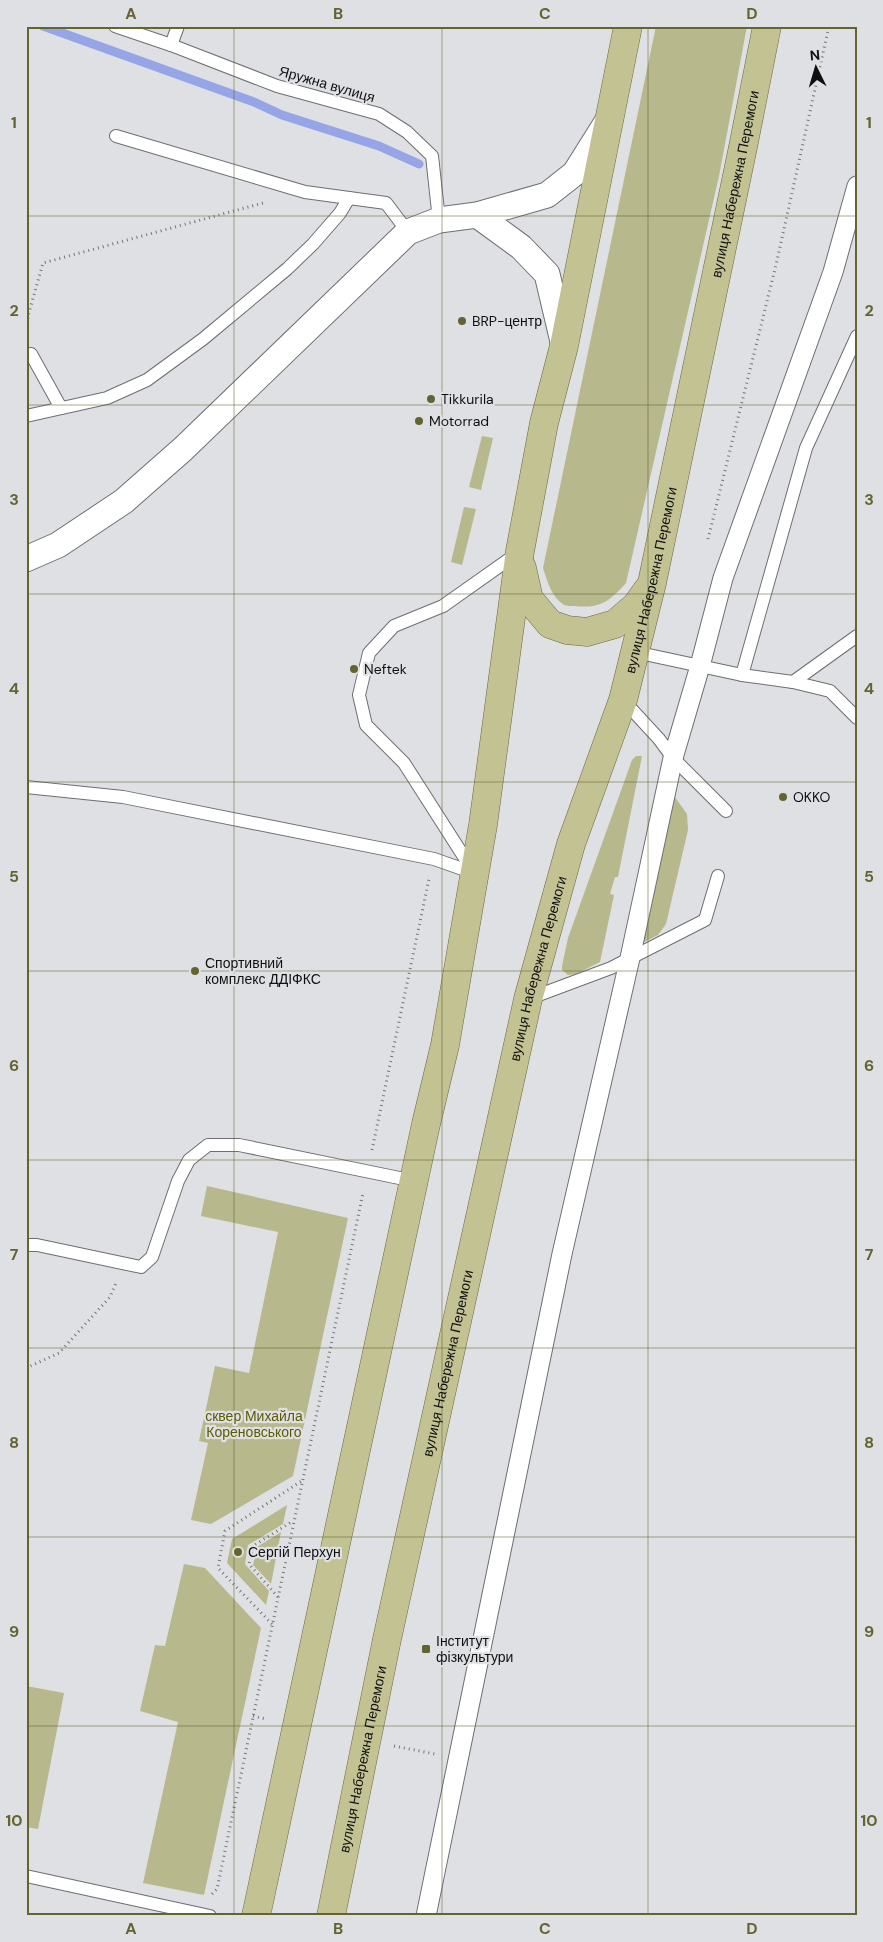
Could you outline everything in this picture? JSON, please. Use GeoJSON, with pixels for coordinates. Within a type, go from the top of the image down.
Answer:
{"type":"FeatureCollection","features":[{"type":"Feature","properties":{"kind":"main road"},"geometry":{"type":"LineString","coordinates":[[256,1916],[444,1045],[483,825],[520,551],[544,423],[564,346],[628,26]]}},
{"type":"Feature","properties":{"kind":"main road","name":"вулиця Набережна Перемоги"},"geometry":{"type":"LineString","coordinates":[[331,1916],[387,1639],[528,999],[571,844],[623,700],[652,583],[767,26]]}},
{"type":"Feature","properties":{"kind":"main road"},"geometry":{"type":"LineString","coordinates":[[520,551],[523,576],[529,599],[550,624],[568,630],[587,632],[615,624],[636,606],[652,583]]}},
{"type":"Feature","properties":{"kind":"street"},"geometry":{"type":"LineString","coordinates":[[26,559],[58,545],[124,501],[183,449],[408,232],[439,220],[477,216],[547,195],[575,173],[610,118]]}},
{"type":"Feature","properties":{"kind":"street"},"geometry":{"type":"LineString","coordinates":[[426,1916],[562,1254],[674,758],[723,578],[833,272],[857,186]]}},
{"type":"Feature","properties":{"kind":"street"},"geometry":{"type":"LineString","coordinates":[[477,216],[521,247],[547,274],[564,346]]}},
{"type":"Feature","properties":{"kind":"lane","name":"Яружна вулиця"},"geometry":{"type":"LineString","coordinates":[[115,26],[171,45],[277,86],[379,114],[407,132],[432,156],[439,220]]}},
{"type":"Feature","properties":{"kind":"lane"},"geometry":{"type":"LineString","coordinates":[[171,45],[178,26]]}},
{"type":"Feature","properties":{"kind":"lane"},"geometry":{"type":"LineString","coordinates":[[116,136],[305,192],[386,203],[408,232]]}},
{"type":"Feature","properties":{"kind":"lane"},"geometry":{"type":"LineString","coordinates":[[26,416],[107,398],[147,380],[203,339],[287,269],[313,244],[340,213],[349,198]]}},
{"type":"Feature","properties":{"kind":"lane"},"geometry":{"type":"LineString","coordinates":[[742,675],[806,448],[857,336]]}},
{"type":"Feature","properties":{"kind":"lane"},"geometry":{"type":"LineString","coordinates":[[29,356],[61,408]]}},
{"type":"Feature","properties":{"kind":"lane"},"geometry":{"type":"LineString","coordinates":[[474,873],[404,763],[366,725],[359,695],[369,653],[394,626],[443,606],[520,551]]}},
{"type":"Feature","properties":{"kind":"lane"},"geometry":{"type":"LineString","coordinates":[[793,682],[857,636]]}},
{"type":"Feature","properties":{"kind":"lane"},"geometry":{"type":"LineString","coordinates":[[635,652],[742,675],[793,682],[830,691],[857,718]]}},
{"type":"Feature","properties":{"kind":"lane"},"geometry":{"type":"LineString","coordinates":[[623,700],[674,758],[726,810]]}},
{"type":"Feature","properties":{"kind":"lane"},"geometry":{"type":"LineString","coordinates":[[26,787],[123,797],[434,859],[474,873]]}},
{"type":"Feature","properties":{"kind":"lane"},"geometry":{"type":"LineString","coordinates":[[528,999],[611,968],[706,920],[718,876]]}},
{"type":"Feature","properties":{"kind":"lane"},"geometry":{"type":"LineString","coordinates":[[26,1245],[37,1245],[141,1267],[152,1257],[178,1181],[189,1160],[208,1145],[239,1146],[414,1181]]}},
{"type":"Feature","properties":{"kind":"lane"},"geometry":{"type":"LineString","coordinates":[[26,1876],[210,1916]]}},
{"type":"Feature","properties":{"kind":"path"},"geometry":{"type":"LineString","coordinates":[[29,356],[28,316],[43,262],[305,192]]}},
{"type":"Feature","properties":{"kind":"path"},"geometry":{"type":"LineString","coordinates":[[195,1912],[217,1889],[434,859]]}},
{"type":"Feature","properties":{"kind":"path"},"geometry":{"type":"LineString","coordinates":[[26,1368],[59,1353],[110,1297],[124,1263]]}},
{"type":"Feature","properties":{"kind":"path"},"geometry":{"type":"LineString","coordinates":[[272,1624],[218,1568],[224,1531],[303,1480]]}},
{"type":"Feature","properties":{"kind":"path"},"geometry":{"type":"LineString","coordinates":[[278,1597],[249,1564],[253,1546],[294,1521]]}},
{"type":"Feature","properties":{"kind":"path"},"geometry":{"type":"LineString","coordinates":[[253,1716],[266,1719]]}},
{"type":"Feature","properties":{"kind":"path"},"geometry":{"type":"LineString","coordinates":[[394,1746],[458,1757]]}},
{"type":"Feature","properties":{"kind":"green space"},"geometry":{"type":"Polygon","coordinates":[[[656,26],[747,26],[719,176],[626,583],[615,595],[598,605],[584,607],[567,606],[556,598],[543,568],[656,26]]]}},
{"type":"Feature","properties":{"kind":"green space"},"geometry":{"type":"Polygon","coordinates":[[[482,436],[493,438],[481,490],[469,487],[482,436]]]}},
{"type":"Feature","properties":{"kind":"green space"},"geometry":{"type":"Polygon","coordinates":[[[464,507],[476,509],[462,565],[451,562],[464,507]]]}},
{"type":"Feature","properties":{"kind":"green space"},"geometry":{"type":"Polygon","coordinates":[[[636,756],[642,756],[618,877],[615,877],[610,894],[614,895],[600,962],[576,974],[568,975],[562,970],[562,966],[568,938],[632,760],[636,756]]]}},
{"type":"Feature","properties":{"kind":"green space"},"geometry":{"type":"Polygon","coordinates":[[[672,793],[687,814],[688,830],[666,924],[658,935],[640,944],[672,793]]]}},
{"type":"Feature","properties":{"kind":"green space","name":"сквер Михайла Кореновського"},"geometry":{"type":"Polygon","coordinates":[[[207,1186],[348,1218],[293,1476],[211,1524],[191,1520],[208,1443],[199,1441],[215,1366],[249,1373],[278,1232],[201,1216],[207,1186]]]}},
{"type":"Feature","properties":{"kind":"green space"},"geometry":{"type":"Polygon","coordinates":[[[287,1505],[283,1524],[248,1545],[245,1564],[269,1591],[266,1605],[227,1563],[232,1539],[287,1505]]]}},
{"type":"Feature","properties":{"kind":"green space"},"geometry":{"type":"Polygon","coordinates":[[[281,1532],[271,1584],[253,1565],[257,1547],[281,1532]]]}},
{"type":"Feature","properties":{"kind":"green space"},"geometry":{"type":"Polygon","coordinates":[[[184,1564],[205,1568],[261,1628],[204,1895],[143,1883],[178,1722],[140,1711],[155,1645],[165,1646],[184,1564]]]}},
{"type":"Feature","properties":{"kind":"green space"},"geometry":{"type":"Polygon","coordinates":[[[26,1686],[64,1693],[38,1829],[26,1827],[26,1686]]]}},
{"type":"Feature","properties":{"kind":"waterway"},"geometry":{"type":"LineString","coordinates":[[43,26],[254,102],[282,115],[379,146],[419,164]]}},
{"type":"Feature","properties":{"kind":"place","name":"BRP-центр"},"geometry":{"type":"Point","coordinates":[462,321]}},
{"type":"Feature","properties":{"kind":"place","name":"Tikkurila"},"geometry":{"type":"Point","coordinates":[431,399]}},
{"type":"Feature","properties":{"kind":"place","name":"Motorrad"},"geometry":{"type":"Point","coordinates":[419,421]}},
{"type":"Feature","properties":{"kind":"place","name":"Neftek"},"geometry":{"type":"Point","coordinates":[354,669]}},
{"type":"Feature","properties":{"kind":"place","name":"OKKO"},"geometry":{"type":"Point","coordinates":[783,797]}},
{"type":"Feature","properties":{"kind":"place","name":"Спортивний комплекс ДДІФКС"},"geometry":{"type":"Point","coordinates":[195,971]}},
{"type":"Feature","properties":{"kind":"place","name":"Сергій Перхун"},"geometry":{"type":"Point","coordinates":[238,1552]}},
{"type":"Feature","properties":{"kind":"place","name":"Інститут фізкультури"},"geometry":{"type":"Point","coordinates":[426,1649]}}]}
